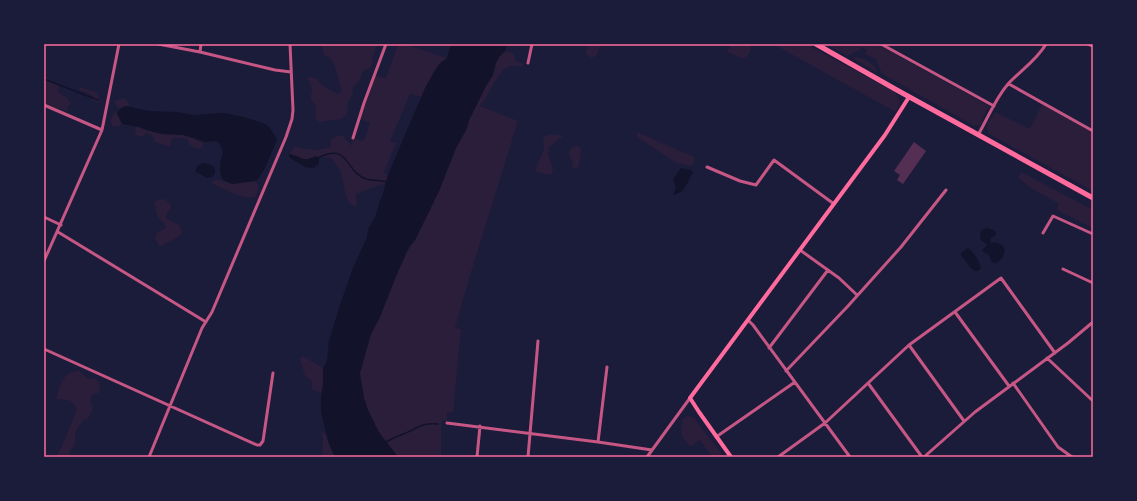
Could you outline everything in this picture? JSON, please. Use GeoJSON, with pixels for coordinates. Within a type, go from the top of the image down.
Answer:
{"type":"FeatureCollection","features":[{"type":"Feature","properties":{"kind":"highway"},"geometry":{"type":"LineString","coordinates":[[816,44],[1093,198]]}},
{"type":"Feature","properties":{"kind":"main road"},"geometry":{"type":"LineString","coordinates":[[731,457],[690,398],[885,135],[909,97]]}},
{"type":"Feature","properties":{"kind":"street"},"geometry":{"type":"LineString","coordinates":[[44,262],[102,130],[119,44]]}},
{"type":"Feature","properties":{"kind":"street"},"geometry":{"type":"LineString","coordinates":[[158,44],[200,52],[275,70],[291,72]]}},
{"type":"Feature","properties":{"kind":"street"},"geometry":{"type":"LineString","coordinates":[[200,52],[201,44]]}},
{"type":"Feature","properties":{"kind":"street"},"geometry":{"type":"LineString","coordinates":[[149,457],[202,328],[218,299],[286,137],[292,119],[290,44]]}},
{"type":"Feature","properties":{"kind":"street"},"geometry":{"type":"LineString","coordinates":[[353,138],[364,103],[386,44]]}},
{"type":"Feature","properties":{"kind":"street"},"geometry":{"type":"LineString","coordinates":[[528,63],[532,44]]}},
{"type":"Feature","properties":{"kind":"street"},"geometry":{"type":"LineString","coordinates":[[881,44],[994,106]]}},
{"type":"Feature","properties":{"kind":"street"},"geometry":{"type":"LineString","coordinates":[[978,135],[994,106],[1009,84],[1041,52],[1046,44]]}},
{"type":"Feature","properties":{"kind":"street"},"geometry":{"type":"LineString","coordinates":[[1088,44],[1093,46]]}},
{"type":"Feature","properties":{"kind":"street"},"geometry":{"type":"LineString","coordinates":[[1009,84],[1093,131]]}},
{"type":"Feature","properties":{"kind":"street"},"geometry":{"type":"LineString","coordinates":[[44,105],[102,130]]}},
{"type":"Feature","properties":{"kind":"street"},"geometry":{"type":"LineString","coordinates":[[707,167],[740,181],[756,185],[774,160],[834,204]]}},
{"type":"Feature","properties":{"kind":"street"},"geometry":{"type":"LineString","coordinates":[[786,371],[902,246],[946,190]]}},
{"type":"Feature","properties":{"kind":"street"},"geometry":{"type":"LineString","coordinates":[[1043,233],[1054,216],[1093,234]]}},
{"type":"Feature","properties":{"kind":"street"},"geometry":{"type":"LineString","coordinates":[[44,217],[61,225]]}},
{"type":"Feature","properties":{"kind":"street"},"geometry":{"type":"LineString","coordinates":[[58,232],[206,322]]}},
{"type":"Feature","properties":{"kind":"street"},"geometry":{"type":"LineString","coordinates":[[800,250],[839,278],[857,295]]}},
{"type":"Feature","properties":{"kind":"street"},"geometry":{"type":"LineString","coordinates":[[1063,268],[1093,283]]}},
{"type":"Feature","properties":{"kind":"street"},"geometry":{"type":"LineString","coordinates":[[769,348],[828,270]]}},
{"type":"Feature","properties":{"kind":"street"},"geometry":{"type":"LineString","coordinates":[[778,457],[825,423],[909,345],[1001,278],[1055,353]]}},
{"type":"Feature","properties":{"kind":"street"},"geometry":{"type":"LineString","coordinates":[[955,312],[1009,386]]}},
{"type":"Feature","properties":{"kind":"street"},"geometry":{"type":"LineString","coordinates":[[748,320],[850,457]]}},
{"type":"Feature","properties":{"kind":"street"},"geometry":{"type":"LineString","coordinates":[[868,383],[923,457],[964,421],[1093,323]]}},
{"type":"Feature","properties":{"kind":"street"},"geometry":{"type":"LineString","coordinates":[[528,457],[538,341]]}},
{"type":"Feature","properties":{"kind":"street"},"geometry":{"type":"LineString","coordinates":[[909,345],[964,421]]}},
{"type":"Feature","properties":{"kind":"street"},"geometry":{"type":"LineString","coordinates":[[44,349],[257,445],[260,445],[263,441],[273,373]]}},
{"type":"Feature","properties":{"kind":"street"},"geometry":{"type":"LineString","coordinates":[[1047,358],[1093,401]]}},
{"type":"Feature","properties":{"kind":"street"},"geometry":{"type":"LineString","coordinates":[[598,442],[607,367]]}},
{"type":"Feature","properties":{"kind":"street"},"geometry":{"type":"LineString","coordinates":[[716,437],[795,382]]}},
{"type":"Feature","properties":{"kind":"street"},"geometry":{"type":"LineString","coordinates":[[1013,383],[1058,447],[1072,457]]}},
{"type":"Feature","properties":{"kind":"street"},"geometry":{"type":"LineString","coordinates":[[647,457],[690,398]]}},
{"type":"Feature","properties":{"kind":"street"},"geometry":{"type":"LineString","coordinates":[[447,423],[480,426],[652,450]]}},
{"type":"Feature","properties":{"kind":"street"},"geometry":{"type":"LineString","coordinates":[[477,457],[480,426]]}},
{"type":"Feature","properties":{"kind":"shaded area"},"geometry":{"type":"Polygon","coordinates":[[[321,44],[378,44],[373,54],[371,66],[361,73],[360,80],[353,88],[353,94],[348,102],[347,113],[345,116],[341,119],[319,122],[316,119],[316,106],[311,100],[312,88],[308,79],[310,77],[316,78],[322,85],[337,94],[342,92],[336,69],[331,58],[324,55],[321,44]]]}},
{"type":"Feature","properties":{"kind":"shaded area"},"geometry":{"type":"Polygon","coordinates":[[[398,44],[404,44],[447,58],[432,76],[422,97],[410,94],[390,141],[396,143],[384,173],[388,175],[386,182],[356,194],[357,205],[353,206],[347,200],[342,175],[331,158],[316,156],[305,160],[290,154],[294,147],[317,150],[331,147],[331,139],[338,135],[343,136],[352,146],[353,138],[364,141],[370,123],[358,118],[374,76],[386,78],[398,44]]]}},
{"type":"Feature","properties":{"kind":"shaded area"},"geometry":{"type":"Polygon","coordinates":[[[453,44],[507,44],[505,51],[496,63],[493,75],[487,84],[456,148],[439,191],[415,240],[409,247],[380,317],[371,334],[360,373],[364,398],[368,410],[378,431],[398,457],[335,457],[328,441],[321,412],[323,368],[327,361],[329,341],[353,268],[367,237],[368,229],[375,217],[388,175],[425,88],[440,63],[447,58],[453,44]]]}},
{"type":"Feature","properties":{"kind":"shaded area"},"geometry":{"type":"Polygon","coordinates":[[[588,44],[602,44],[596,56],[591,58],[586,53],[588,44]]]}},
{"type":"Feature","properties":{"kind":"shaded area"},"geometry":{"type":"Polygon","coordinates":[[[731,44],[747,44],[751,47],[750,53],[743,59],[727,52],[731,44]]]}},
{"type":"Feature","properties":{"kind":"shaded area"},"geometry":{"type":"Polygon","coordinates":[[[773,44],[806,44],[895,92],[900,101],[896,112],[773,44]]]}},
{"type":"Feature","properties":{"kind":"shaded area"},"geometry":{"type":"Polygon","coordinates":[[[826,44],[877,44],[989,106],[981,121],[983,122],[979,125],[973,125],[884,75],[881,72],[876,59],[865,54],[867,50],[862,47],[860,50],[847,56],[826,44]]]}},
{"type":"Feature","properties":{"kind":"shaded area"},"geometry":{"type":"Polygon","coordinates":[[[505,51],[513,53],[516,61],[523,65],[520,67],[511,66],[505,69],[480,106],[518,121],[455,328],[461,329],[453,413],[447,412],[447,421],[441,421],[441,457],[398,457],[380,434],[371,417],[362,394],[360,372],[363,357],[367,343],[400,265],[415,240],[439,191],[456,148],[467,128],[469,120],[493,75],[496,63],[505,51]]]}},
{"type":"Feature","properties":{"kind":"shaded area"},"geometry":{"type":"Polygon","coordinates":[[[855,57],[868,61],[877,71],[876,72],[852,58],[855,57]]]}},
{"type":"Feature","properties":{"kind":"shaded area"},"geometry":{"type":"Polygon","coordinates":[[[44,75],[59,86],[58,92],[66,97],[70,102],[71,104],[68,106],[67,112],[44,103],[44,75]]]}},
{"type":"Feature","properties":{"kind":"shaded area"},"geometry":{"type":"Polygon","coordinates":[[[79,87],[96,92],[100,100],[99,103],[92,100],[92,95],[79,90],[79,87]]]}},
{"type":"Feature","properties":{"kind":"shaded area"},"geometry":{"type":"Polygon","coordinates":[[[126,98],[130,106],[125,106],[120,109],[115,104],[115,101],[126,98]]]}},
{"type":"Feature","properties":{"kind":"shaded area"},"geometry":{"type":"Polygon","coordinates":[[[1042,104],[1093,133],[1093,191],[989,134],[987,128],[995,112],[1030,129],[1042,104]]]}},
{"type":"Feature","properties":{"kind":"shaded area"},"geometry":{"type":"Polygon","coordinates":[[[125,106],[149,111],[178,112],[193,115],[224,113],[244,117],[265,124],[270,128],[277,140],[264,170],[258,179],[255,181],[232,184],[223,180],[221,177],[220,166],[223,152],[220,144],[216,141],[206,142],[183,135],[162,134],[139,127],[122,124],[117,113],[125,106]]]}},
{"type":"Feature","properties":{"kind":"shaded area"},"geometry":{"type":"Polygon","coordinates":[[[115,113],[117,113],[122,124],[113,127],[111,120],[115,113]]]}},
{"type":"Feature","properties":{"kind":"shaded area"},"geometry":{"type":"Polygon","coordinates":[[[137,126],[162,134],[184,135],[191,137],[203,143],[202,148],[194,148],[189,144],[187,139],[174,138],[171,140],[170,147],[155,142],[152,135],[146,133],[142,137],[136,135],[135,130],[137,126]]]}},
{"type":"Feature","properties":{"kind":"shaded area"},"geometry":{"type":"Polygon","coordinates":[[[637,132],[694,157],[694,163],[691,166],[677,163],[637,137],[637,132]]]}},
{"type":"Feature","properties":{"kind":"shaded area"},"geometry":{"type":"Polygon","coordinates":[[[560,134],[562,137],[549,147],[548,155],[553,168],[552,174],[549,175],[537,172],[535,169],[544,150],[543,140],[545,136],[560,134]]]}},
{"type":"Feature","properties":{"kind":"shaded area"},"geometry":{"type":"Polygon","coordinates":[[[577,146],[581,148],[579,167],[573,169],[569,153],[571,148],[577,146]]]}},
{"type":"Feature","properties":{"kind":"shaded area"},"geometry":{"type":"Polygon","coordinates":[[[290,154],[306,159],[316,156],[319,158],[319,164],[313,168],[305,167],[290,158],[290,154]]]}},
{"type":"Feature","properties":{"kind":"shaded area"},"geometry":{"type":"Polygon","coordinates":[[[204,163],[215,168],[215,173],[212,177],[207,178],[196,172],[198,166],[204,163]]]}},
{"type":"Feature","properties":{"kind":"shaded area"},"geometry":{"type":"Polygon","coordinates":[[[681,168],[691,170],[693,173],[681,192],[673,195],[676,187],[673,179],[681,168]]]}},
{"type":"Feature","properties":{"kind":"shaded area"},"geometry":{"type":"Polygon","coordinates":[[[1021,172],[1093,210],[1093,228],[1057,210],[1058,203],[1029,187],[1018,177],[1021,172]]]}},
{"type":"Feature","properties":{"kind":"shaded area"},"geometry":{"type":"Polygon","coordinates":[[[214,180],[232,184],[255,181],[258,185],[258,191],[255,197],[244,197],[211,183],[214,180]]]}},
{"type":"Feature","properties":{"kind":"shaded area"},"geometry":{"type":"Polygon","coordinates":[[[165,199],[171,207],[166,218],[180,226],[182,233],[162,246],[159,246],[155,238],[157,233],[166,228],[158,217],[154,202],[165,199]]]}},
{"type":"Feature","properties":{"kind":"shaded area"},"geometry":{"type":"Polygon","coordinates":[[[987,228],[996,232],[996,235],[991,238],[990,243],[1001,244],[1004,249],[1002,258],[996,263],[992,262],[988,254],[982,251],[988,245],[981,240],[980,233],[982,230],[987,228]]]}},
{"type":"Feature","properties":{"kind":"shaded area"},"geometry":{"type":"Polygon","coordinates":[[[968,248],[979,262],[981,268],[978,271],[974,271],[961,255],[961,253],[968,248]]]}},
{"type":"Feature","properties":{"kind":"shaded area"},"geometry":{"type":"Polygon","coordinates":[[[303,356],[323,368],[323,385],[321,393],[312,389],[312,381],[305,376],[300,359],[303,356]]]}},
{"type":"Feature","properties":{"kind":"shaded area"},"geometry":{"type":"Polygon","coordinates":[[[78,370],[89,379],[96,379],[99,382],[99,393],[94,393],[91,397],[90,401],[93,409],[88,419],[82,422],[77,430],[75,435],[75,445],[69,452],[71,457],[56,457],[77,409],[70,401],[56,399],[64,378],[69,373],[78,370]]]}},
{"type":"Feature","properties":{"kind":"shaded area"},"geometry":{"type":"Polygon","coordinates":[[[687,416],[695,419],[724,457],[712,457],[700,440],[690,447],[681,435],[682,419],[687,416]]]}},
{"type":"Feature","properties":{"kind":"shaded area"},"geometry":{"type":"Polygon","coordinates":[[[322,432],[326,434],[335,457],[322,457],[322,432]]]}},
{"type":"Feature","properties":{"kind":"building"},"geometry":{"type":"Polygon","coordinates":[[[914,142],[926,151],[903,184],[897,180],[900,175],[894,171],[914,142]]]}},
{"type":"Feature","properties":{"kind":"waterway"},"geometry":{"type":"LineString","coordinates":[[44,79],[98,100]]}},
{"type":"Feature","properties":{"kind":"waterway"},"geometry":{"type":"LineString","coordinates":[[318,158],[336,153],[346,160],[359,175],[366,179],[388,182]]}},
{"type":"Feature","properties":{"kind":"waterway"},"geometry":{"type":"LineString","coordinates":[[386,442],[423,425],[438,424]]}}]}
